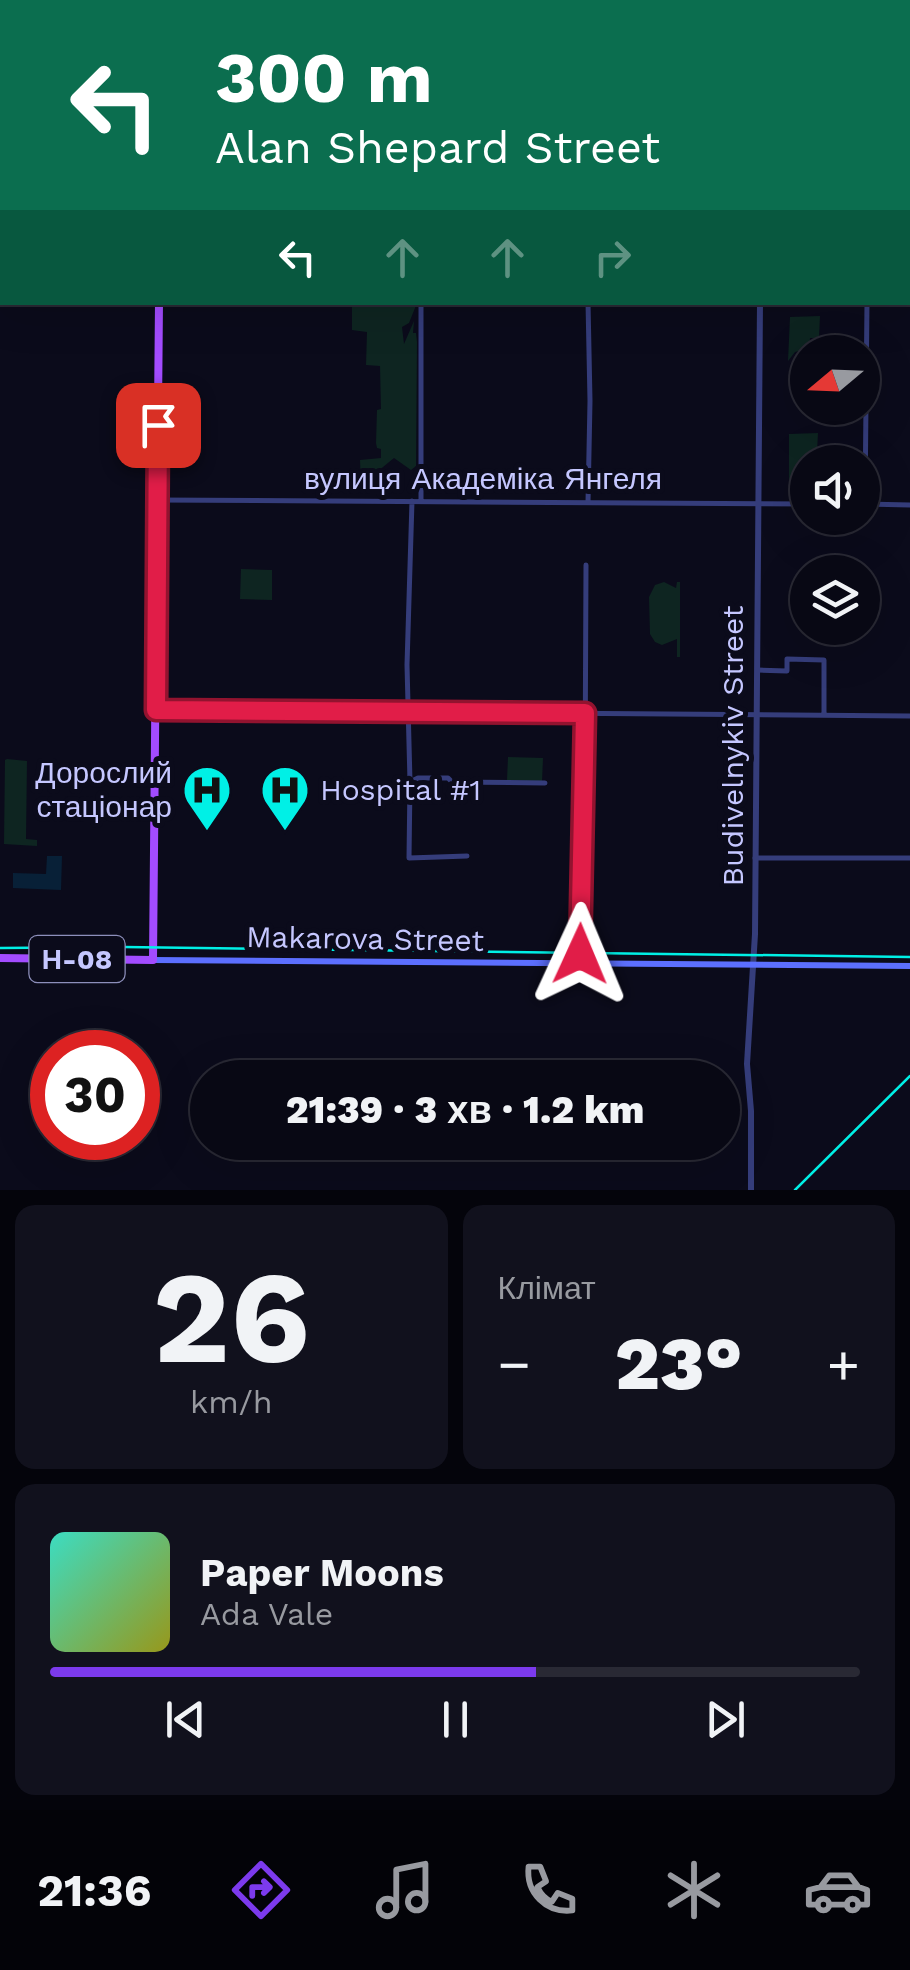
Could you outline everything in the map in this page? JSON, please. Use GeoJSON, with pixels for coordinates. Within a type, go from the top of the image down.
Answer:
{"type":"FeatureCollection","features":[{"type":"Feature","properties":{"kind":"main road"},"geometry":{"type":"LineString","coordinates":[[154,960],[158,305]]}},
{"type":"Feature","properties":{"kind":"main road","name":"Makarova Street"},"geometry":{"type":"LineString","coordinates":[[0,958],[910,966]]}},
{"type":"Feature","properties":{"kind":"street"},"geometry":{"type":"LineString","coordinates":[[421,305],[421,501]]}},
{"type":"Feature","properties":{"kind":"street"},"geometry":{"type":"LineString","coordinates":[[588,305],[588,502]]}},
{"type":"Feature","properties":{"kind":"street","name":"Budivelnykiv Street"},"geometry":{"type":"LineString","coordinates":[[752,1190],[746,1064],[755,858],[760,305]]}},
{"type":"Feature","properties":{"kind":"street"},"geometry":{"type":"LineString","coordinates":[[865,445],[867,305]]}},
{"type":"Feature","properties":{"kind":"street","name":"вулиця Академіка Янгеля"},"geometry":{"type":"LineString","coordinates":[[157,500],[790,504]]}},
{"type":"Feature","properties":{"kind":"street"},"geometry":{"type":"LineString","coordinates":[[412,501],[407,712],[409,858],[466,856]]}},
{"type":"Feature","properties":{"kind":"street"},"geometry":{"type":"LineString","coordinates":[[880,504],[910,505]]}},
{"type":"Feature","properties":{"kind":"street"},"geometry":{"type":"LineString","coordinates":[[580,964],[586,564]]}},
{"type":"Feature","properties":{"kind":"street"},"geometry":{"type":"LineString","coordinates":[[756,670],[787,671],[787,660],[824,660],[824,715]]}},
{"type":"Feature","properties":{"kind":"street"},"geometry":{"type":"LineString","coordinates":[[156,710],[910,716]]}},
{"type":"Feature","properties":{"kind":"street"},"geometry":{"type":"LineString","coordinates":[[410,782],[418,778],[448,778],[452,782],[545,784]]}},
{"type":"Feature","properties":{"kind":"street"},"geometry":{"type":"LineString","coordinates":[[755,858],[910,858]]}},
{"type":"Feature","properties":{"kind":"green space"},"geometry":{"type":"Polygon","coordinates":[[[352,305],[416,305],[409,323],[402,327],[404,344],[414,321],[417,342],[416,466],[411,470],[394,458],[361,485],[360,460],[381,458],[376,443],[377,410],[381,409],[380,366],[366,365],[367,332],[352,330],[352,305]]]}},
{"type":"Feature","properties":{"kind":"green space"},"geometry":{"type":"Polygon","coordinates":[[[820,316],[819,335],[790,335],[788,361],[790,317],[820,316]]]}},
{"type":"Feature","properties":{"kind":"green space"},"geometry":{"type":"Polygon","coordinates":[[[818,433],[817,445],[790,445],[789,487],[789,434],[818,433]]]}},
{"type":"Feature","properties":{"kind":"green space"},"geometry":{"type":"Polygon","coordinates":[[[241,569],[272,570],[272,600],[240,599],[241,569]]]}},
{"type":"Feature","properties":{"kind":"green space"},"geometry":{"type":"Polygon","coordinates":[[[664,582],[676,588],[680,582],[680,657],[677,639],[662,645],[650,634],[649,597],[655,585],[664,582]]]}},
{"type":"Feature","properties":{"kind":"green space"},"geometry":{"type":"Polygon","coordinates":[[[508,757],[543,758],[542,782],[507,780],[508,757]]]}},
{"type":"Feature","properties":{"kind":"green space"},"geometry":{"type":"Polygon","coordinates":[[[7,759],[27,761],[26,839],[37,840],[37,846],[4,844],[7,759]]]}},
{"type":"Feature","properties":{"kind":"water"},"geometry":{"type":"Polygon","coordinates":[[[47,856],[62,856],[61,890],[13,888],[13,873],[46,874],[47,856]]]}},
{"type":"Feature","properties":{"kind":"tram line"},"geometry":{"type":"LineString","coordinates":[[0,948],[910,957]]}},
{"type":"Feature","properties":{"kind":"tram line"},"geometry":{"type":"LineString","coordinates":[[795,1190],[910,1076]]}},
{"type":"Feature","properties":{"kind":"railway"},"geometry":{"type":"LineString","coordinates":[[730,0],[767,0]]}},
{"type":"Feature","properties":{"kind":"place","name":"Дорослий стаціонар"},"geometry":{"type":"Point","coordinates":[207,832]}},
{"type":"Feature","properties":{"kind":"place","name":"Hospital #1"},"geometry":{"type":"Point","coordinates":[285,832]}},
{"type":"Feature","properties":{"kind":"route"},"geometry":{"type":"LineString","coordinates":[[158,425],[156,710],[585,713],[580,954]]}}]}
